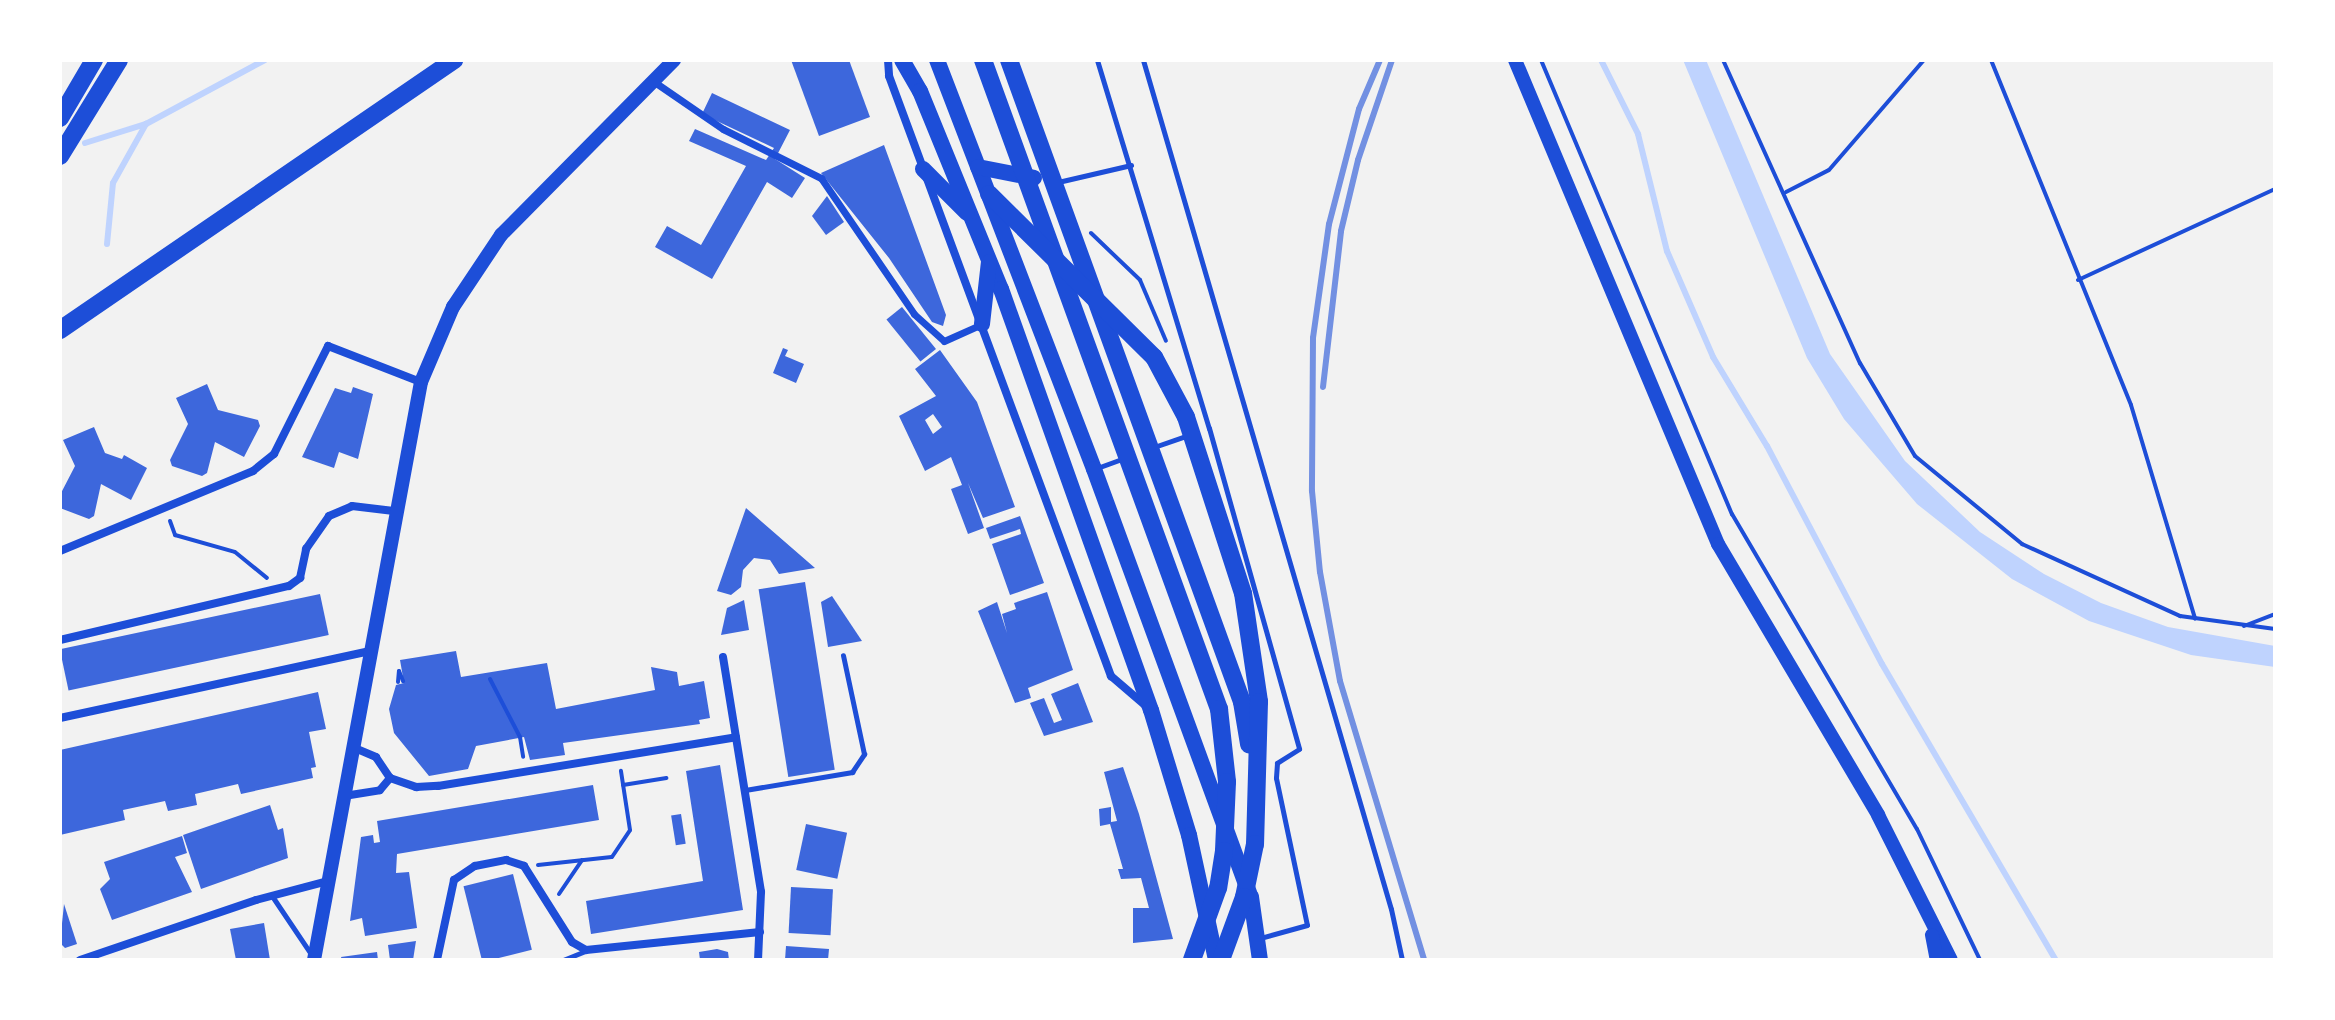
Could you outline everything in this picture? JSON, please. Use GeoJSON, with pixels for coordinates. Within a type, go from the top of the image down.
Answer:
{"type":"FeatureCollection","features":[{"type":"Feature","properties":{"kind":"highway"},"geometry":{"type":"LineString","coordinates":[[60,118],[94,60]]}},
{"type":"Feature","properties":{"kind":"highway"},"geometry":{"type":"LineString","coordinates":[[60,156],[119,60]]}},
{"type":"Feature","properties":{"kind":"highway"},"geometry":{"type":"LineString","coordinates":[[60,330],[454,60]]}},
{"type":"Feature","properties":{"kind":"highway"},"geometry":{"type":"LineString","coordinates":[[983,60],[1219,709],[1227,782],[1224,851],[1218,888],[1192,960]]}},
{"type":"Feature","properties":{"kind":"highway"},"geometry":{"type":"LineString","coordinates":[[1009,60],[1242,702],[1255,781]]}},
{"type":"Feature","properties":{"kind":"highway"},"geometry":{"type":"LineString","coordinates":[[989,194],[1154,357],[1186,417],[1243,593],[1259,702],[1255,844],[1244,897],[1218,960]]}},
{"type":"Feature","properties":{"kind":"main road"},"geometry":{"type":"LineString","coordinates":[[902,60],[920,91],[989,260],[1151,710],[1191,844],[1218,960]]}},
{"type":"Feature","properties":{"kind":"main road"},"geometry":{"type":"LineString","coordinates":[[937,60],[1094,469],[1251,897],[1260,960]]}},
{"type":"Feature","properties":{"kind":"main road"},"geometry":{"type":"LineString","coordinates":[[978,167],[1034,178]]}},
{"type":"Feature","properties":{"kind":"main road"},"geometry":{"type":"LineString","coordinates":[[923,169],[972,218]]}},
{"type":"Feature","properties":{"kind":"main road"},"geometry":{"type":"LineString","coordinates":[[982,324],[989,260]]}},
{"type":"Feature","properties":{"kind":"street"},"geometry":{"type":"LineString","coordinates":[[314,960],[394,511],[421,382],[453,307],[501,235],[674,60]]}},
{"type":"Feature","properties":{"kind":"street"},"geometry":{"type":"LineString","coordinates":[[888,60],[923,169],[1111,676],[1151,710]]}},
{"type":"Feature","properties":{"kind":"street"},"geometry":{"type":"LineString","coordinates":[[1515,60],[1696,497],[1745,593],[1878,815],[1951,960]]}},
{"type":"Feature","properties":{"kind":"street"},"geometry":{"type":"LineString","coordinates":[[653,81],[723,129],[821,178],[914,314],[944,341],[982,324]]}},
{"type":"Feature","properties":{"kind":"street"},"geometry":{"type":"LineString","coordinates":[[60,551],[253,471],[274,454],[328,346],[421,382]]}},
{"type":"Feature","properties":{"kind":"street"},"geometry":{"type":"LineString","coordinates":[[60,640],[289,586],[300,578],[306,549],[329,516],[352,506],[394,511]]}},
{"type":"Feature","properties":{"kind":"street"},"geometry":{"type":"LineString","coordinates":[[60,718],[369,651]]}},
{"type":"Feature","properties":{"kind":"street"},"geometry":{"type":"LineString","coordinates":[[723,657],[761,892],[758,960]]}},
{"type":"Feature","properties":{"kind":"street"},"geometry":{"type":"LineString","coordinates":[[352,747],[376,757],[390,778],[416,787],[438,786],[736,737]]}},
{"type":"Feature","properties":{"kind":"street"},"geometry":{"type":"LineString","coordinates":[[344,796],[380,790],[390,778]]}},
{"type":"Feature","properties":{"kind":"street"},"geometry":{"type":"LineString","coordinates":[[437,960],[454,880],[475,866],[506,860],[524,866],[572,942],[586,950],[760,932]]}},
{"type":"Feature","properties":{"kind":"street"},"geometry":{"type":"LineString","coordinates":[[80,960],[271,895],[328,881]]}},
{"type":"Feature","properties":{"kind":"street"},"geometry":{"type":"LineString","coordinates":[[1930,923],[1937,960]]}},
{"type":"Feature","properties":{"kind":"lane"},"geometry":{"type":"LineString","coordinates":[[990,60],[1034,178],[1082,181],[1131,165]]}},
{"type":"Feature","properties":{"kind":"lane"},"geometry":{"type":"LineString","coordinates":[[1097,60],[1209,428],[1299,749],[1277,763],[1276,778],[1307,925],[1257,938]]}},
{"type":"Feature","properties":{"kind":"lane"},"geometry":{"type":"LineString","coordinates":[[1143,60],[1387,894],[1402,960]]}},
{"type":"Feature","properties":{"kind":"lane"},"geometry":{"type":"LineString","coordinates":[[1094,469],[1209,428]]}},
{"type":"Feature","properties":{"kind":"lane"},"geometry":{"type":"LineString","coordinates":[[744,790],[852,772],[864,754],[843,655]]}},
{"type":"Feature","properties":{"kind":"lane"},"geometry":{"type":"LineString","coordinates":[[271,895],[314,960]]}},
{"type":"Feature","properties":{"kind":"lane"},"geometry":{"type":"LineString","coordinates":[[563,960],[586,950]]}},
{"type":"Feature","properties":{"kind":"path"},"geometry":{"type":"LineString","coordinates":[[1541,60],[1732,514],[1917,829],[1980,960]]}},
{"type":"Feature","properties":{"kind":"path"},"geometry":{"type":"LineString","coordinates":[[1723,60],[1760,146],[1786,192],[1860,363],[1915,456],[2022,544],[2195,619],[2275,629]]}},
{"type":"Feature","properties":{"kind":"path"},"geometry":{"type":"LineString","coordinates":[[1786,192],[1829,170],[1924,60]]}},
{"type":"Feature","properties":{"kind":"path"},"geometry":{"type":"LineString","coordinates":[[1991,60],[2131,405],[2195,619]]}},
{"type":"Feature","properties":{"kind":"path"},"geometry":{"type":"LineString","coordinates":[[2078,280],[2275,189]]}},
{"type":"Feature","properties":{"kind":"path"},"geometry":{"type":"LineString","coordinates":[[175,535],[235,552],[267,577]]}},
{"type":"Feature","properties":{"kind":"path"},"geometry":{"type":"LineString","coordinates":[[2242,627],[2275,614]]}},
{"type":"Feature","properties":{"kind":"path"},"geometry":{"type":"LineString","coordinates":[[490,679],[520,737],[526,772]]}},
{"type":"Feature","properties":{"kind":"path"},"geometry":{"type":"LineString","coordinates":[[524,866],[612,857],[630,830],[621,771]]}},
{"type":"Feature","properties":{"kind":"path"},"geometry":{"type":"LineString","coordinates":[[623,785],[666,778]]}},
{"type":"Feature","properties":{"kind":"path"},"geometry":{"type":"LineString","coordinates":[[559,894],[582,860]]}},
{"type":"Feature","properties":{"kind":"water"},"geometry":{"type":"Polygon","coordinates":[[[1683,60],[1706,60],[1830,354],[1905,461],[1980,532],[2044,574],[2101,603],[2168,627],[2275,646],[2275,667],[2191,655],[2089,621],[2012,579],[1917,504],[1844,419],[1807,358],[1683,60]]]}},
{"type":"Feature","properties":{"kind":"building"},"geometry":{"type":"Polygon","coordinates":[[[791,60],[849,60],[870,117],[819,136],[791,60]]]}},
{"type":"Feature","properties":{"kind":"building"},"geometry":{"type":"Polygon","coordinates":[[[712,93],[790,130],[775,159],[805,178],[792,198],[767,182],[712,279],[655,247],[667,226],[701,245],[746,166],[689,141],[695,129],[766,160],[774,148],[702,114],[712,93]]]}},
{"type":"Feature","properties":{"kind":"building"},"geometry":{"type":"Polygon","coordinates":[[[884,145],[946,315],[943,326],[932,322],[889,258],[821,173],[884,145]]]}},
{"type":"Feature","properties":{"kind":"building"},"geometry":{"type":"Polygon","coordinates":[[[827,196],[844,222],[826,235],[812,216],[827,196]]]}},
{"type":"Feature","properties":{"kind":"building"},"geometry":{"type":"Polygon","coordinates":[[[902,307],[936,349],[920,362],[886,320],[902,307]]]}},
{"type":"Feature","properties":{"kind":"building"},"geometry":{"type":"Polygon","coordinates":[[[783,348],[788,350],[785,356],[804,364],[796,383],[773,373],[783,348]]]}},
{"type":"Feature","properties":{"kind":"building"},"geometry":{"type":"Polygon","coordinates":[[[940,350],[977,402],[1015,507],[983,518],[968,483],[984,528],[968,534],[951,489],[962,485],[951,457],[925,471],[899,416],[936,396],[915,369],[940,350]],[[933,414],[925,420],[933,434],[942,427],[933,414]]]}},
{"type":"Feature","properties":{"kind":"building"},"geometry":{"type":"Polygon","coordinates":[[[207,384],[218,410],[258,420],[260,426],[244,457],[215,442],[207,473],[202,476],[172,466],[170,460],[188,424],[176,398],[207,384]]]}},
{"type":"Feature","properties":{"kind":"building"},"geometry":{"type":"Polygon","coordinates":[[[353,387],[373,394],[358,459],[339,452],[334,468],[302,457],[335,388],[351,393],[353,387]]]}},
{"type":"Feature","properties":{"kind":"building"},"geometry":{"type":"Polygon","coordinates":[[[94,427],[105,453],[122,459],[124,455],[147,468],[131,500],[101,484],[94,516],[89,519],[60,508],[60,495],[75,466],[63,440],[94,427]]]}},
{"type":"Feature","properties":{"kind":"building"},"geometry":{"type":"Polygon","coordinates":[[[746,508],[815,568],[779,574],[770,560],[754,558],[743,570],[741,587],[731,595],[717,591],[746,508]]]}},
{"type":"Feature","properties":{"kind":"building"},"geometry":{"type":"Polygon","coordinates":[[[1020,516],[1044,583],[1010,595],[992,544],[1021,534],[1020,529],[990,539],[986,528],[1020,516]]]}},
{"type":"Feature","properties":{"kind":"building"},"geometry":{"type":"Polygon","coordinates":[[[805,582],[835,770],[788,777],[759,589],[805,582]]]}},
{"type":"Feature","properties":{"kind":"building"},"geometry":{"type":"Polygon","coordinates":[[[1047,592],[1073,670],[1028,688],[1031,698],[1015,703],[978,611],[997,602],[1007,633],[1002,614],[1016,609],[1014,603],[1047,592]]]}},
{"type":"Feature","properties":{"kind":"building"},"geometry":{"type":"Polygon","coordinates":[[[320,594],[329,635],[69,690],[60,649],[320,594]]]}},
{"type":"Feature","properties":{"kind":"building"},"geometry":{"type":"Polygon","coordinates":[[[832,596],[862,641],[828,647],[821,602],[832,596]]]}},
{"type":"Feature","properties":{"kind":"building"},"geometry":{"type":"Polygon","coordinates":[[[744,600],[749,630],[721,635],[727,608],[744,600]]]}},
{"type":"Feature","properties":{"kind":"building"},"geometry":{"type":"Polygon","coordinates":[[[456,651],[461,677],[547,663],[556,709],[655,690],[651,667],[677,672],[679,686],[704,681],[710,718],[699,720],[700,724],[563,743],[565,755],[530,760],[524,737],[476,746],[468,769],[429,776],[394,733],[389,709],[396,685],[404,683],[400,660],[456,651]]]}},
{"type":"Feature","properties":{"kind":"building"},"geometry":{"type":"Polygon","coordinates":[[[1078,683],[1093,722],[1044,736],[1030,703],[1044,698],[1054,723],[1062,720],[1051,694],[1078,683]]]}},
{"type":"Feature","properties":{"kind":"building"},"geometry":{"type":"Polygon","coordinates":[[[318,692],[326,729],[309,732],[316,767],[311,768],[313,778],[241,794],[238,784],[195,794],[197,805],[168,811],[165,801],[123,810],[125,820],[60,835],[60,750],[318,692]]]}},
{"type":"Feature","properties":{"kind":"building"},"geometry":{"type":"Polygon","coordinates":[[[720,765],[743,910],[591,934],[586,901],[703,881],[686,771],[720,765]]]}},
{"type":"Feature","properties":{"kind":"building"},"geometry":{"type":"Polygon","coordinates":[[[1123,767],[1173,939],[1133,943],[1133,908],[1149,908],[1141,878],[1121,879],[1118,869],[1123,869],[1110,824],[1100,826],[1099,809],[1111,807],[1111,822],[1117,821],[1104,772],[1123,767]]]}},
{"type":"Feature","properties":{"kind":"building"},"geometry":{"type":"Polygon","coordinates":[[[593,785],[599,820],[397,854],[396,873],[409,872],[417,928],[365,936],[362,918],[350,921],[361,837],[373,835],[374,843],[380,842],[377,821],[593,785]]]}},
{"type":"Feature","properties":{"kind":"building"},"geometry":{"type":"Polygon","coordinates":[[[270,805],[278,830],[283,828],[288,858],[201,889],[183,835],[270,805]]]}},
{"type":"Feature","properties":{"kind":"building"},"geometry":{"type":"Polygon","coordinates":[[[681,814],[686,844],[676,845],[671,816],[681,814]]]}},
{"type":"Feature","properties":{"kind":"building"},"geometry":{"type":"Polygon","coordinates":[[[806,824],[847,833],[837,879],[796,870],[806,824]]]}},
{"type":"Feature","properties":{"kind":"building"},"geometry":{"type":"Polygon","coordinates":[[[182,836],[187,853],[175,857],[192,892],[112,920],[100,889],[110,879],[104,862],[182,836]]]}},
{"type":"Feature","properties":{"kind":"building"},"geometry":{"type":"Polygon","coordinates":[[[513,874],[532,950],[482,960],[464,886],[513,874]]]}},
{"type":"Feature","properties":{"kind":"building"},"geometry":{"type":"Polygon","coordinates":[[[791,887],[833,889],[831,935],[789,933],[791,887]]]}},
{"type":"Feature","properties":{"kind":"building"},"geometry":{"type":"Polygon","coordinates":[[[64,904],[77,944],[65,948],[60,943],[64,904]]]}},
{"type":"Feature","properties":{"kind":"building"},"geometry":{"type":"Polygon","coordinates":[[[264,923],[270,960],[236,960],[230,929],[264,923]]]}},
{"type":"Feature","properties":{"kind":"building"},"geometry":{"type":"Polygon","coordinates":[[[416,941],[413,960],[390,960],[388,945],[416,941]]]}},
{"type":"Feature","properties":{"kind":"building"},"geometry":{"type":"Polygon","coordinates":[[[786,946],[829,949],[828,960],[785,960],[786,946]]]}},
{"type":"Feature","properties":{"kind":"building"},"geometry":{"type":"Polygon","coordinates":[[[717,949],[728,952],[729,960],[700,960],[699,952],[717,949]]]}},
{"type":"Feature","properties":{"kind":"building"},"geometry":{"type":"Polygon","coordinates":[[[377,952],[378,960],[342,960],[341,957],[377,952]]]}},
{"type":"Feature","properties":{"kind":"waterway"},"geometry":{"type":"LineString","coordinates":[[107,244],[113,183],[146,124],[265,60]]}},
{"type":"Feature","properties":{"kind":"waterway"},"geometry":{"type":"LineString","coordinates":[[1601,60],[1638,134],[1667,251],[1713,357],[1767,446],[1882,664],[2056,960]]}},
{"type":"Feature","properties":{"kind":"waterway"},"geometry":{"type":"LineString","coordinates":[[85,143],[146,124]]}},
{"type":"Feature","properties":{"kind":"railway"},"geometry":{"type":"LineString","coordinates":[[1380,60],[1359,109],[1329,224],[1313,338],[1312,491],[1320,572],[1340,681],[1424,960]]}},
{"type":"Feature","properties":{"kind":"railway"},"geometry":{"type":"LineString","coordinates":[[1323,387],[1341,231],[1358,160],[1392,60]]}}]}
